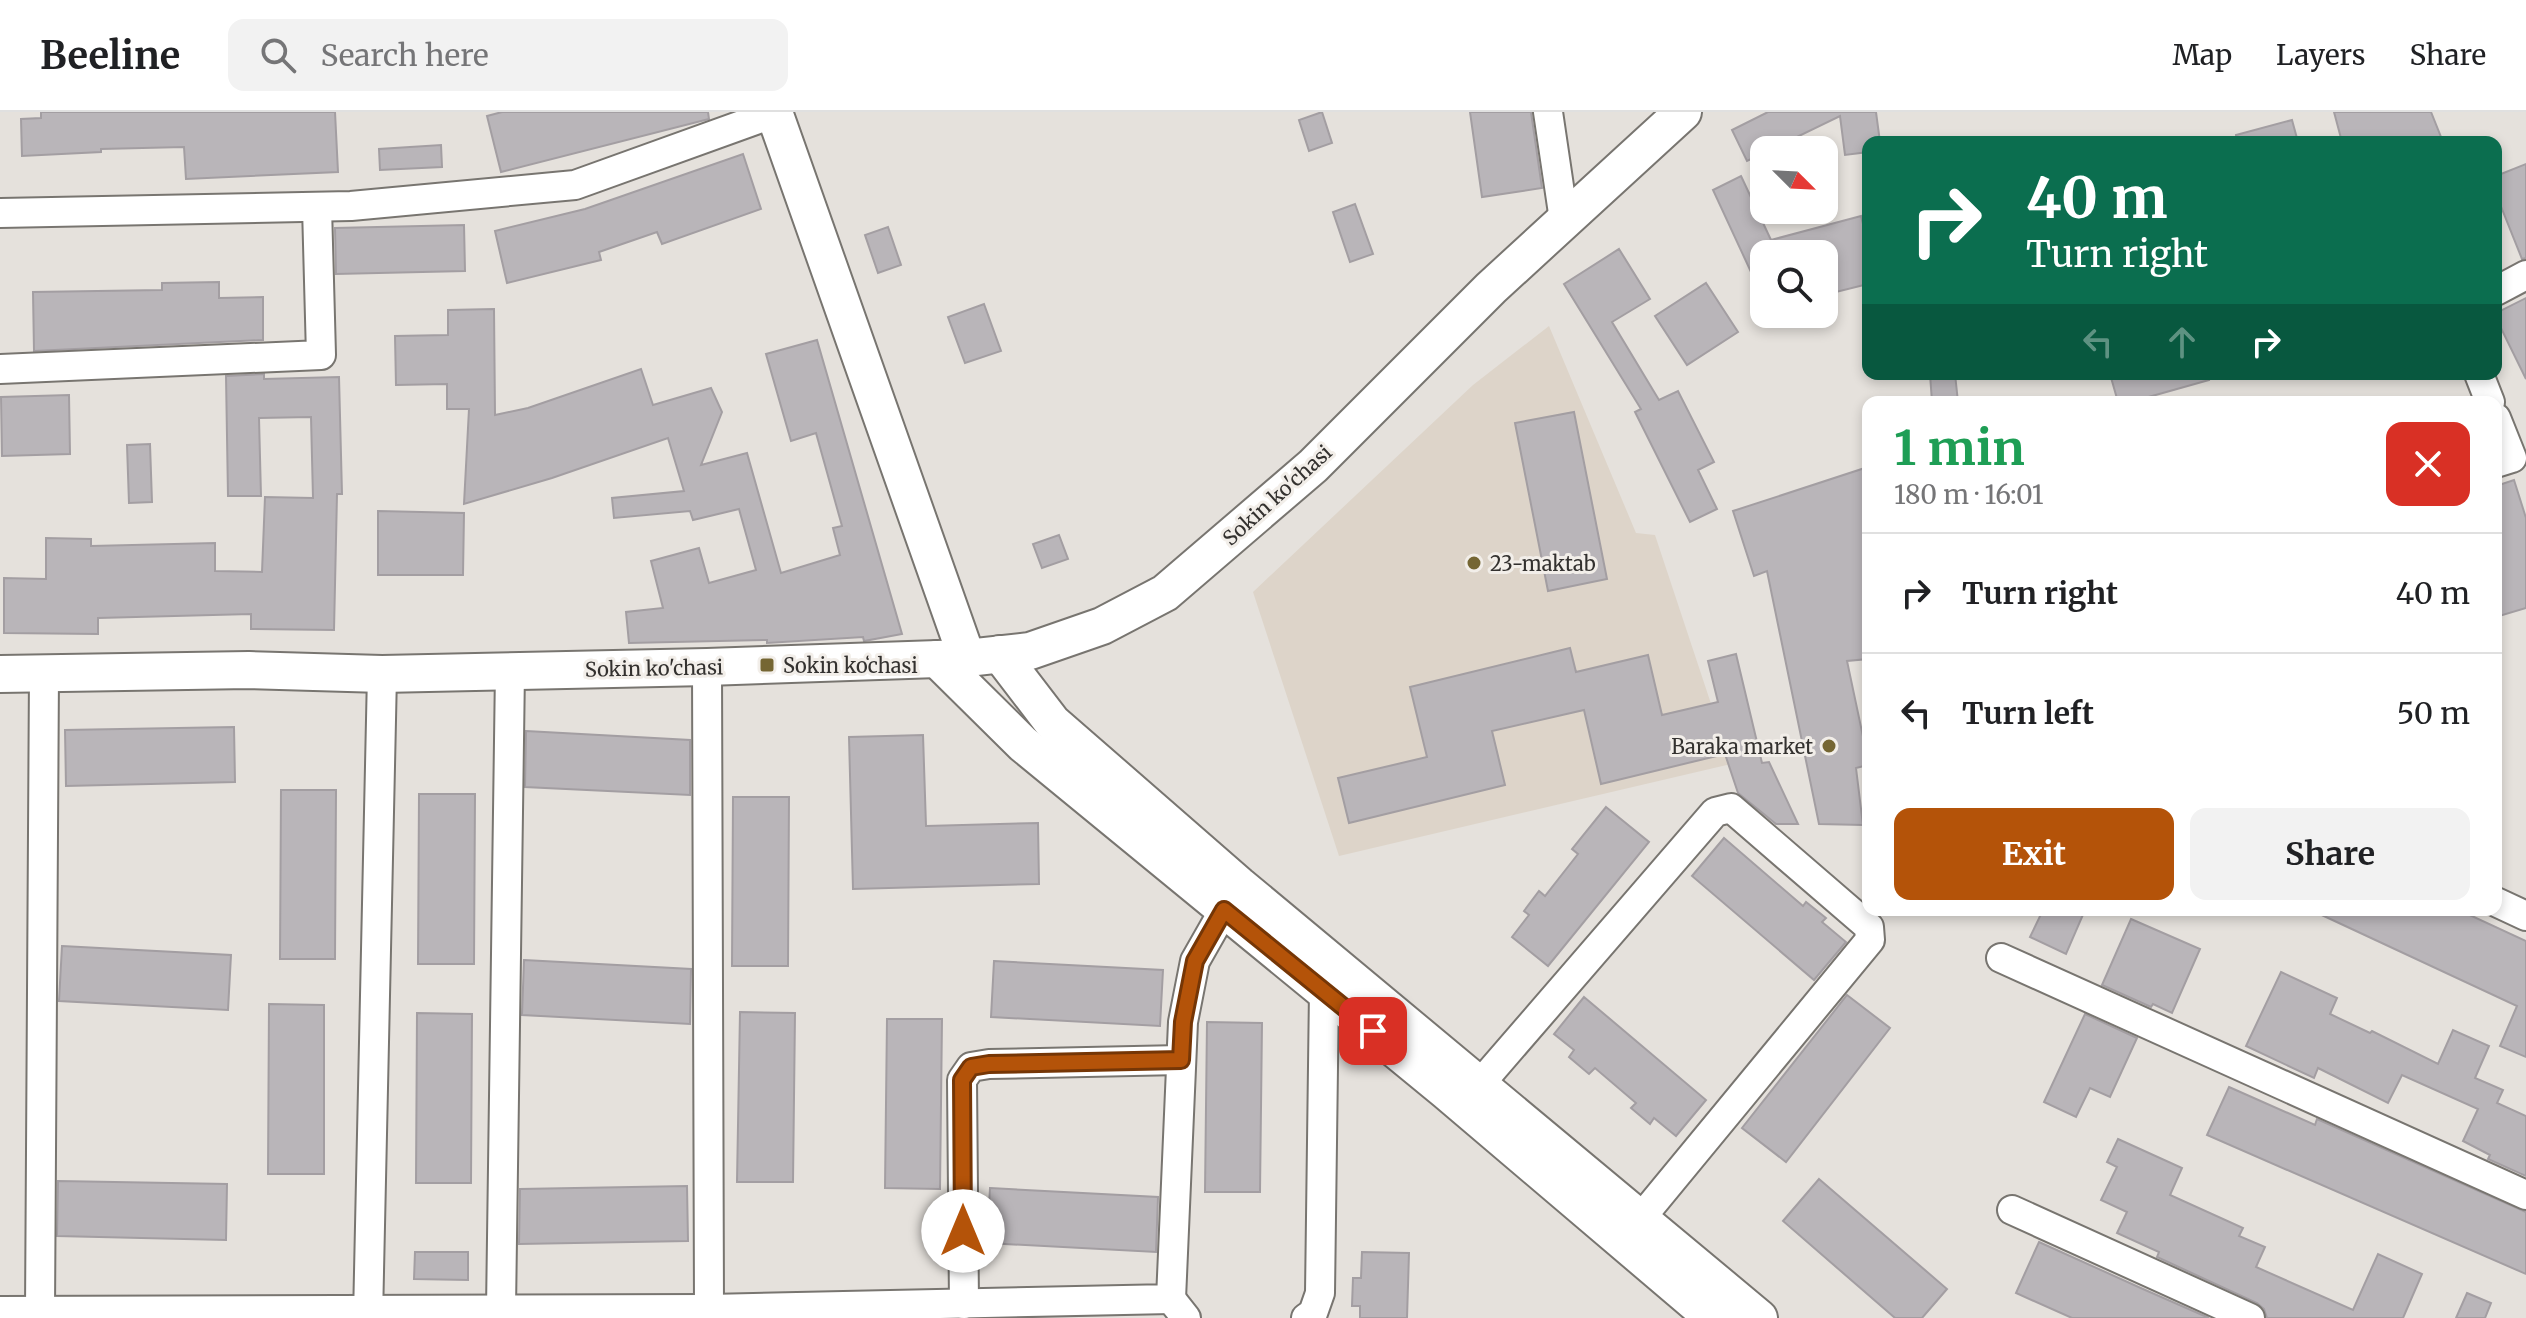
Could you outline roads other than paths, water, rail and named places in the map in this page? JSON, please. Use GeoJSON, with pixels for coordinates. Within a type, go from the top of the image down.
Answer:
{"type":"FeatureCollection","features":[{"type":"Feature","properties":{"kind":"street"},"geometry":{"type":"LineString","coordinates":[[0,213],[351,206],[575,185],[775,112],[968,657],[1023,744],[1446,1091],[1713,1318]]}},
{"type":"Feature","properties":{"kind":"street"},"geometry":{"type":"LineString","coordinates":[[1548,112],[1564,220]]}},
{"type":"Feature","properties":{"kind":"street","name":"Sokin ko'chasi"},"geometry":{"type":"LineString","coordinates":[[0,674],[249,670],[382,674],[707,667],[968,657],[1030,651],[1102,626],[1165,593],[1313,466],[1491,288],[1683,112]]}},
{"type":"Feature","properties":{"kind":"street"},"geometry":{"type":"LineString","coordinates":[[0,369],[321,355],[317,207]]}},
{"type":"Feature","properties":{"kind":"street"},"geometry":{"type":"LineString","coordinates":[[2502,288],[2526,275]]}},
{"type":"Feature","properties":{"kind":"street"},"geometry":{"type":"LineString","coordinates":[[2502,438],[2511,467]]}},
{"type":"Feature","properties":{"kind":"street"},"geometry":{"type":"LineString","coordinates":[[968,657],[1052,722],[1239,885],[1759,1318]]}},
{"type":"Feature","properties":{"kind":"street"},"geometry":{"type":"LineString","coordinates":[[707,667],[709,1309]]}},
{"type":"Feature","properties":{"kind":"street"},"geometry":{"type":"LineString","coordinates":[[501,1309],[510,670]]}},
{"type":"Feature","properties":{"kind":"street"},"geometry":{"type":"LineString","coordinates":[[40,1311],[44,673]]}},
{"type":"Feature","properties":{"kind":"street"},"geometry":{"type":"LineString","coordinates":[[368,1314],[382,674]]}},
{"type":"Feature","properties":{"kind":"street"},"geometry":{"type":"LineString","coordinates":[[1479,1085],[1715,812],[1731,808],[1869,927],[1870,940],[1640,1219]]}},
{"type":"Feature","properties":{"kind":"street"},"geometry":{"type":"LineString","coordinates":[[2502,905],[2526,916]]}},
{"type":"Feature","properties":{"kind":"street"},"geometry":{"type":"LineString","coordinates":[[0,1311],[368,1314],[501,1309],[964,1304],[1178,1308],[1183,1022],[1195,961],[1224,910]]}},
{"type":"Feature","properties":{"kind":"street"},"geometry":{"type":"LineString","coordinates":[[2001,958],[2526,1195]]}},
{"type":"Feature","properties":{"kind":"street"},"geometry":{"type":"LineString","coordinates":[[1306,1318],[1313,1313],[1320,1293],[1324,991]]}},
{"type":"Feature","properties":{"kind":"street"},"geometry":{"type":"LineString","coordinates":[[964,1304],[962,1080],[971,1067],[1181,1060]]}},
{"type":"Feature","properties":{"kind":"street"},"geometry":{"type":"LineString","coordinates":[[2012,1210],[2250,1318]]}},
{"type":"Feature","properties":{"kind":"place","name":"23-maktab"},"geometry":{"type":"Point","coordinates":[1474,563]}},
{"type":"Feature","properties":{"kind":"place","name":"Sokin koʻchasi"},"geometry":{"type":"Point","coordinates":[767,665]}},
{"type":"Feature","properties":{"kind":"place","name":"Baraka market"},"geometry":{"type":"Point","coordinates":[1829,746]}}]}
